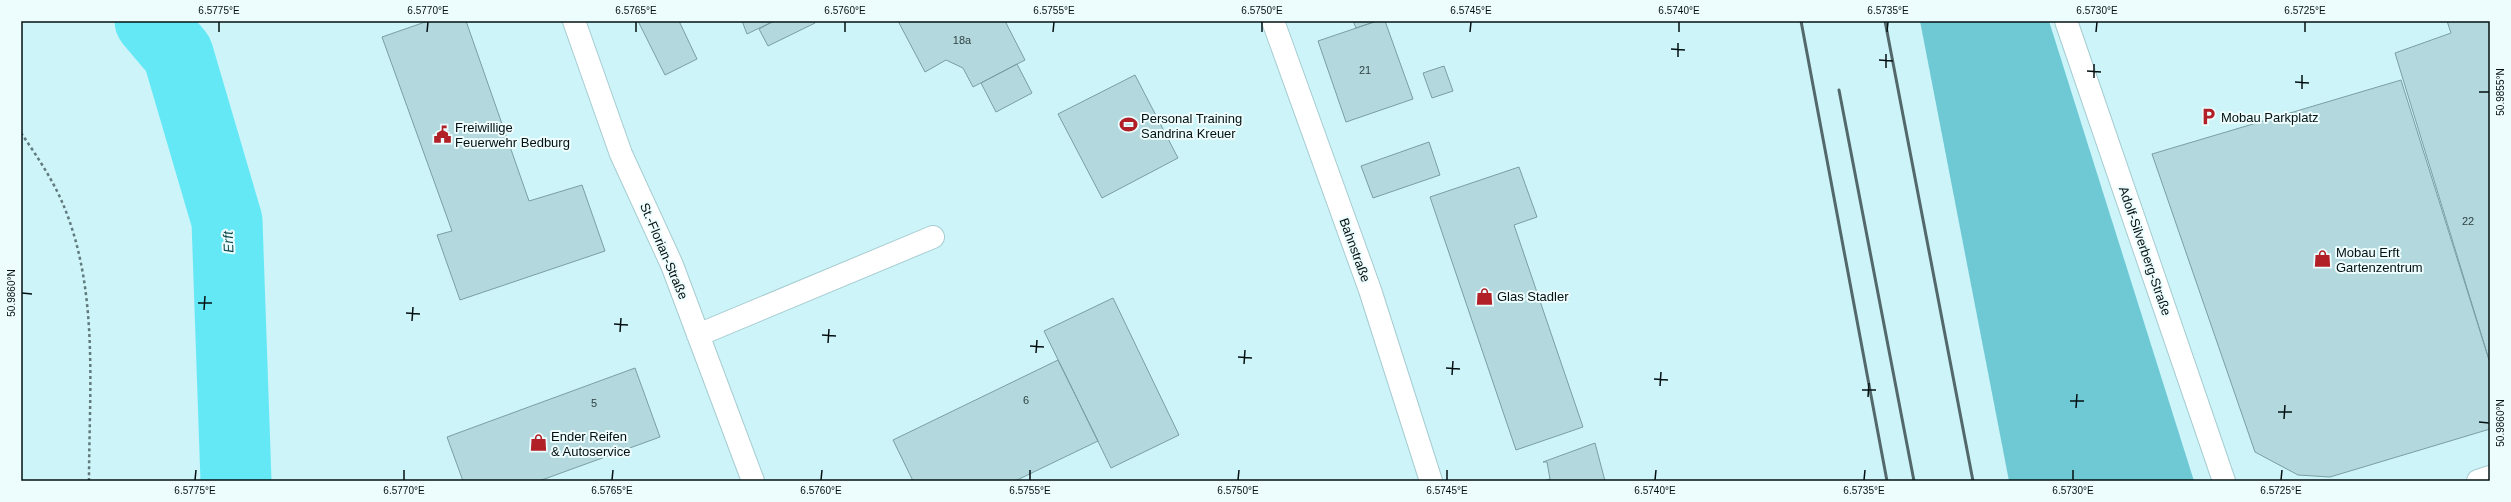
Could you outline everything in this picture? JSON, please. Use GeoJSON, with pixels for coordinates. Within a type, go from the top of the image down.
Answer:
{"type":"FeatureCollection","features":[{"type":"Feature","properties":{"kind":"street","name":"St.-Florian-Straße"},"geometry":{"type":"LineString","coordinates":[[574,21],[621,154],[672,265],[753,481]]}},
{"type":"Feature","properties":{"kind":"street","name":"Bahnstraße"},"geometry":{"type":"LineString","coordinates":[[1273,21],[1370,290],[1431,481]]}},
{"type":"Feature","properties":{"kind":"street","name":"Adolf-Silverberg-Straße"},"geometry":{"type":"LineString","coordinates":[[2066,21],[2224,481]]}},
{"type":"Feature","properties":{"kind":"street"},"geometry":{"type":"LineString","coordinates":[[698,335],[934,237]]}},
{"type":"Feature","properties":{"kind":"street"},"geometry":{"type":"LineString","coordinates":[[2478,481],[2490,477]]}},
{"type":"Feature","properties":{"kind":"path"},"geometry":{"type":"LineString","coordinates":[[21,133],[65,209],[82,269],[90,344],[89,481]]}},
{"type":"Feature","properties":{"kind":"shaded area"},"geometry":{"type":"Polygon","coordinates":[[[1920,21],[2049,21],[2194,481],[2009,481],[1920,21]]]}},
{"type":"Feature","properties":{"kind":"building"},"geometry":{"type":"Polygon","coordinates":[[[428,21],[466,21],[529,201],[582,185],[605,251],[460,300],[437,235],[452,231],[382,37],[428,21]]]}},
{"type":"Feature","properties":{"kind":"building"},"geometry":{"type":"Polygon","coordinates":[[[638,21],[679,21],[697,59],[665,75],[638,21]]]}},
{"type":"Feature","properties":{"kind":"building"},"geometry":{"type":"Polygon","coordinates":[[[742,21],[774,21],[747,34],[742,21]]]}},
{"type":"Feature","properties":{"kind":"building"},"geometry":{"type":"Polygon","coordinates":[[[774,21],[814,21],[815,23],[768,46],[759,29],[774,21]]]}},
{"type":"Feature","properties":{"kind":"building"},"geometry":{"type":"Polygon","coordinates":[[[898,21],[1005,21],[1025,60],[973,87],[963,68],[946,60],[925,72],[898,21]]]}},
{"type":"Feature","properties":{"kind":"building"},"geometry":{"type":"Polygon","coordinates":[[[1353,21],[1377,21],[1356,28],[1353,21]]]}},
{"type":"Feature","properties":{"kind":"building"},"geometry":{"type":"Polygon","coordinates":[[[1377,21],[1385,21],[1413,99],[1346,122],[1318,41],[1377,21]]]}},
{"type":"Feature","properties":{"kind":"building"},"geometry":{"type":"Polygon","coordinates":[[[2447,21],[2490,21],[2490,363],[2395,53],[2451,33],[2447,21]]]}},
{"type":"Feature","properties":{"kind":"building"},"geometry":{"type":"Polygon","coordinates":[[[1017,64],[1032,93],[996,112],[981,83],[1017,64]]]}},
{"type":"Feature","properties":{"kind":"building"},"geometry":{"type":"Polygon","coordinates":[[[1444,66],[1453,91],[1432,98],[1423,73],[1444,66]]]}},
{"type":"Feature","properties":{"kind":"building"},"geometry":{"type":"Polygon","coordinates":[[[1135,75],[1178,158],[1102,198],[1058,114],[1135,75]]]}},
{"type":"Feature","properties":{"kind":"building","name":"Mobau Erft Gartenzentrum"},"geometry":{"type":"Polygon","coordinates":[[[2401,80],[2490,363],[2490,429],[2330,477],[2298,475],[2255,452],[2152,154],[2401,80]]]}},
{"type":"Feature","properties":{"kind":"building"},"geometry":{"type":"Polygon","coordinates":[[[1429,142],[1440,175],[1373,198],[1361,166],[1429,142]]]}},
{"type":"Feature","properties":{"kind":"building"},"geometry":{"type":"Polygon","coordinates":[[[1519,167],[1537,217],[1514,225],[1583,427],[1516,450],[1430,197],[1519,167]]]}},
{"type":"Feature","properties":{"kind":"building"},"geometry":{"type":"Polygon","coordinates":[[[1113,298],[1179,435],[1111,468],[1044,331],[1113,298]]]}},
{"type":"Feature","properties":{"kind":"building"},"geometry":{"type":"Polygon","coordinates":[[[1058,360],[1098,441],[1015,481],[913,481],[893,440],[1058,360]]]}},
{"type":"Feature","properties":{"kind":"building"},"geometry":{"type":"Polygon","coordinates":[[[635,368],[660,437],[539,481],[463,481],[447,437],[635,368]]]}},
{"type":"Feature","properties":{"kind":"building"},"geometry":{"type":"Polygon","coordinates":[[[1595,443],[1605,481],[1543,481],[1550,479],[1547,462],[1543,462],[1595,443]]]}},
{"type":"Feature","properties":{"kind":"waterway","name":"Erft"},"geometry":{"type":"LineString","coordinates":[[150,21],[178,54],[227,221],[236,481]]}},
{"type":"Feature","properties":{"kind":"railway"},"geometry":{"type":"LineString","coordinates":[[1801,21],[1887,481]]}},
{"type":"Feature","properties":{"kind":"railway"},"geometry":{"type":"LineString","coordinates":[[1885,21],[1973,481]]}},
{"type":"Feature","properties":{"kind":"railway"},"geometry":{"type":"LineString","coordinates":[[1839,90],[1914,481]]}},
{"type":"Feature","properties":{"kind":"place","name":"Mobau Parkplatz"},"geometry":{"type":"Point","coordinates":[2208,117]}},
{"type":"Feature","properties":{"kind":"place","name":"Personal Training Sandrina Kreuer"},"geometry":{"type":"Point","coordinates":[1128,125]}},
{"type":"Feature","properties":{"kind":"place","name":"Freiwillige Feuerwehr Bedburg"},"geometry":{"type":"Point","coordinates":[442,134]}},
{"type":"Feature","properties":{"kind":"place","name":"Mobau Erft Gartenzentrum"},"geometry":{"type":"Point","coordinates":[2323,259]}},
{"type":"Feature","properties":{"kind":"place","name":"Glas Stadler"},"geometry":{"type":"Point","coordinates":[1484,296]}},
{"type":"Feature","properties":{"kind":"place","name":"Ender Reifen & Autoservice"},"geometry":{"type":"Point","coordinates":[538,443]}}]}
